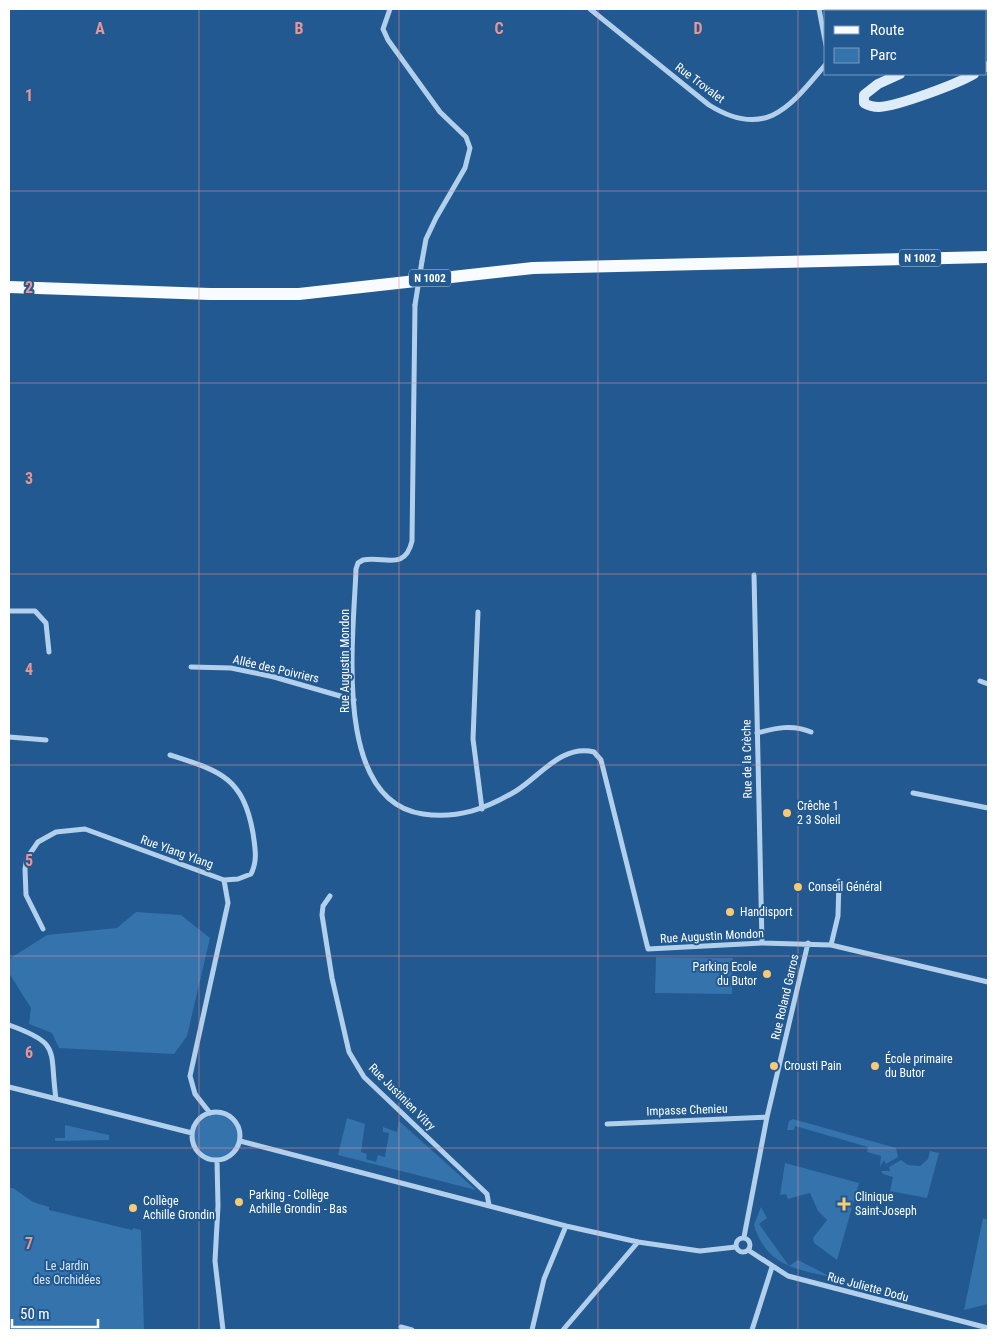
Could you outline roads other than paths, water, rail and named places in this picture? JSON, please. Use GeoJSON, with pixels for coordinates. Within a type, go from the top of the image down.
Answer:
{"type":"FeatureCollection","features":[{"type":"Feature","properties":{"kind":"main road"},"geometry":{"type":"LineString","coordinates":[[898,75],[868,90],[864,95],[864,103],[870,106],[888,105],[962,81],[972,75]]}},
{"type":"Feature","properties":{"kind":"main road","name":"N 1002"},"geometry":{"type":"LineString","coordinates":[[9,287],[219,294],[299,294],[533,268],[988,257]]}},
{"type":"Feature","properties":{"kind":"street","name":"Rue Augustin Mondon"},"geometry":{"type":"LineString","coordinates":[[390,9],[384,29],[388,40],[440,112],[466,137],[470,148],[465,168],[426,239],[415,305],[412,542],[410,553],[398,560],[369,559],[358,563],[355,588],[354,700],[362,754],[380,792],[390,800],[399,807],[416,813],[441,817],[482,809],[523,786],[549,764],[567,754],[582,751],[598,754],[648,949],[762,943],[808,943]]}},
{"type":"Feature","properties":{"kind":"street","name":"Rue Trovalet"},"geometry":{"type":"LineString","coordinates":[[590,9],[709,105],[725,115],[741,119],[760,118],[778,114],[793,104],[824,66]]}},
{"type":"Feature","properties":{"kind":"street"},"geometry":{"type":"LineString","coordinates":[[818,9],[824,37]]}},
{"type":"Feature","properties":{"kind":"street","name":"Rue de la Crèche"},"geometry":{"type":"LineString","coordinates":[[754,575],[762,943]]}},
{"type":"Feature","properties":{"kind":"street"},"geometry":{"type":"LineString","coordinates":[[9,611],[35,611],[46,623],[49,652]]}},
{"type":"Feature","properties":{"kind":"street"},"geometry":{"type":"LineString","coordinates":[[478,612],[473,739],[482,809]]}},
{"type":"Feature","properties":{"kind":"street","name":"Allée des Poivriers"},"geometry":{"type":"LineString","coordinates":[[191,667],[240,670],[354,700]]}},
{"type":"Feature","properties":{"kind":"street"},"geometry":{"type":"LineString","coordinates":[[980,681],[988,684]]}},
{"type":"Feature","properties":{"kind":"street"},"geometry":{"type":"LineString","coordinates":[[757,733],[780,727],[800,728],[811,732]]}},
{"type":"Feature","properties":{"kind":"street"},"geometry":{"type":"LineString","coordinates":[[9,737],[46,740]]}},
{"type":"Feature","properties":{"kind":"street"},"geometry":{"type":"LineString","coordinates":[[170,755],[220,773],[239,792],[248,809],[255,846],[256,865],[251,874],[245,877],[224,880]]}},
{"type":"Feature","properties":{"kind":"street"},"geometry":{"type":"LineString","coordinates":[[913,793],[988,808]]}},
{"type":"Feature","properties":{"kind":"street","name":"Rue Ylang Ylang"},"geometry":{"type":"LineString","coordinates":[[43,929],[26,895],[25,869],[28,858],[38,842],[56,832],[85,829],[224,880],[228,902],[190,1076],[195,1094],[210,1113]]}},
{"type":"Feature","properties":{"kind":"street"},"geometry":{"type":"LineString","coordinates":[[831,944],[838,916],[839,881]]}},
{"type":"Feature","properties":{"kind":"street","name":"Rue Justinien Vitry"},"geometry":{"type":"LineString","coordinates":[[330,896],[323,906],[322,915],[332,978],[349,1052],[364,1077],[487,1194],[489,1205]]}},
{"type":"Feature","properties":{"kind":"street","name":"Rue Roland Garros"},"geometry":{"type":"LineString","coordinates":[[744,1237],[767,1117],[808,943],[831,944],[988,982]]}},
{"type":"Feature","properties":{"kind":"street"},"geometry":{"type":"LineString","coordinates":[[9,1025],[32,1034],[49,1046],[52,1056],[56,1098]]}},
{"type":"Feature","properties":{"kind":"street"},"geometry":{"type":"LineString","coordinates":[[9,1087],[192,1133]]}},
{"type":"Feature","properties":{"kind":"street"},"geometry":{"type":"LineString","coordinates":[[218,1112],[232,1119],[237,1125],[240,1141],[232,1154],[217,1160],[209,1160],[196,1151],[193,1144],[192,1133],[197,1121],[210,1113],[218,1112]]}},
{"type":"Feature","properties":{"kind":"street","name":"Impasse Chenieu"},"geometry":{"type":"LineString","coordinates":[[607,1124],[767,1117]]}},
{"type":"Feature","properties":{"kind":"street"},"geometry":{"type":"LineString","coordinates":[[240,1141],[566,1226],[638,1242],[700,1251],[736,1247],[742,1252],[748,1250],[751,1244],[744,1237],[738,1240],[736,1247]]}},
{"type":"Feature","properties":{"kind":"street"},"geometry":{"type":"LineString","coordinates":[[217,1160],[218,1206],[215,1261],[222,1330]]}},
{"type":"Feature","properties":{"kind":"street"},"geometry":{"type":"LineString","coordinates":[[532,1330],[544,1279],[566,1226]]}},
{"type":"Feature","properties":{"kind":"street"},"geometry":{"type":"LineString","coordinates":[[563,1330],[638,1242]]}},
{"type":"Feature","properties":{"kind":"street","name":"Rue Juliette Dodu"},"geometry":{"type":"LineString","coordinates":[[748,1250],[788,1276],[988,1328]]}},
{"type":"Feature","properties":{"kind":"street"},"geometry":{"type":"LineString","coordinates":[[752,1330],[772,1267]]}},
{"type":"Feature","properties":{"kind":"street"},"geometry":{"type":"LineString","coordinates":[[400,1328],[412,1330]]}},
{"type":"Feature","properties":{"kind":"place","name":"Crêche 1 2 3 Soleil"},"geometry":{"type":"Point","coordinates":[787,813]}},
{"type":"Feature","properties":{"kind":"place","name":"Conseil Général"},"geometry":{"type":"Point","coordinates":[798,887]}},
{"type":"Feature","properties":{"kind":"place","name":"Handisport"},"geometry":{"type":"Point","coordinates":[730,912]}},
{"type":"Feature","properties":{"kind":"place","name":"Parking Ecole du Butor"},"geometry":{"type":"Point","coordinates":[767,974]}},
{"type":"Feature","properties":{"kind":"place","name":"Crousti Pain"},"geometry":{"type":"Point","coordinates":[774,1066]}},
{"type":"Feature","properties":{"kind":"place","name":"École primaire du Butor"},"geometry":{"type":"Point","coordinates":[875,1066]}},
{"type":"Feature","properties":{"kind":"place","name":"Parking - Collège Achille Grondin - Bas"},"geometry":{"type":"Point","coordinates":[239,1202]}},
{"type":"Feature","properties":{"kind":"place","name":"Clinique Saint-Joseph"},"geometry":{"type":"Point","coordinates":[844,1204]}},
{"type":"Feature","properties":{"kind":"place","name":"Collège Achille Grondin"},"geometry":{"type":"Point","coordinates":[133,1208]}},
{"type":"Feature","properties":{"kind":"park label","name":"Le Jardin des Orchidées"},"geometry":{"type":"Point","coordinates":[67,1273]}}]}
